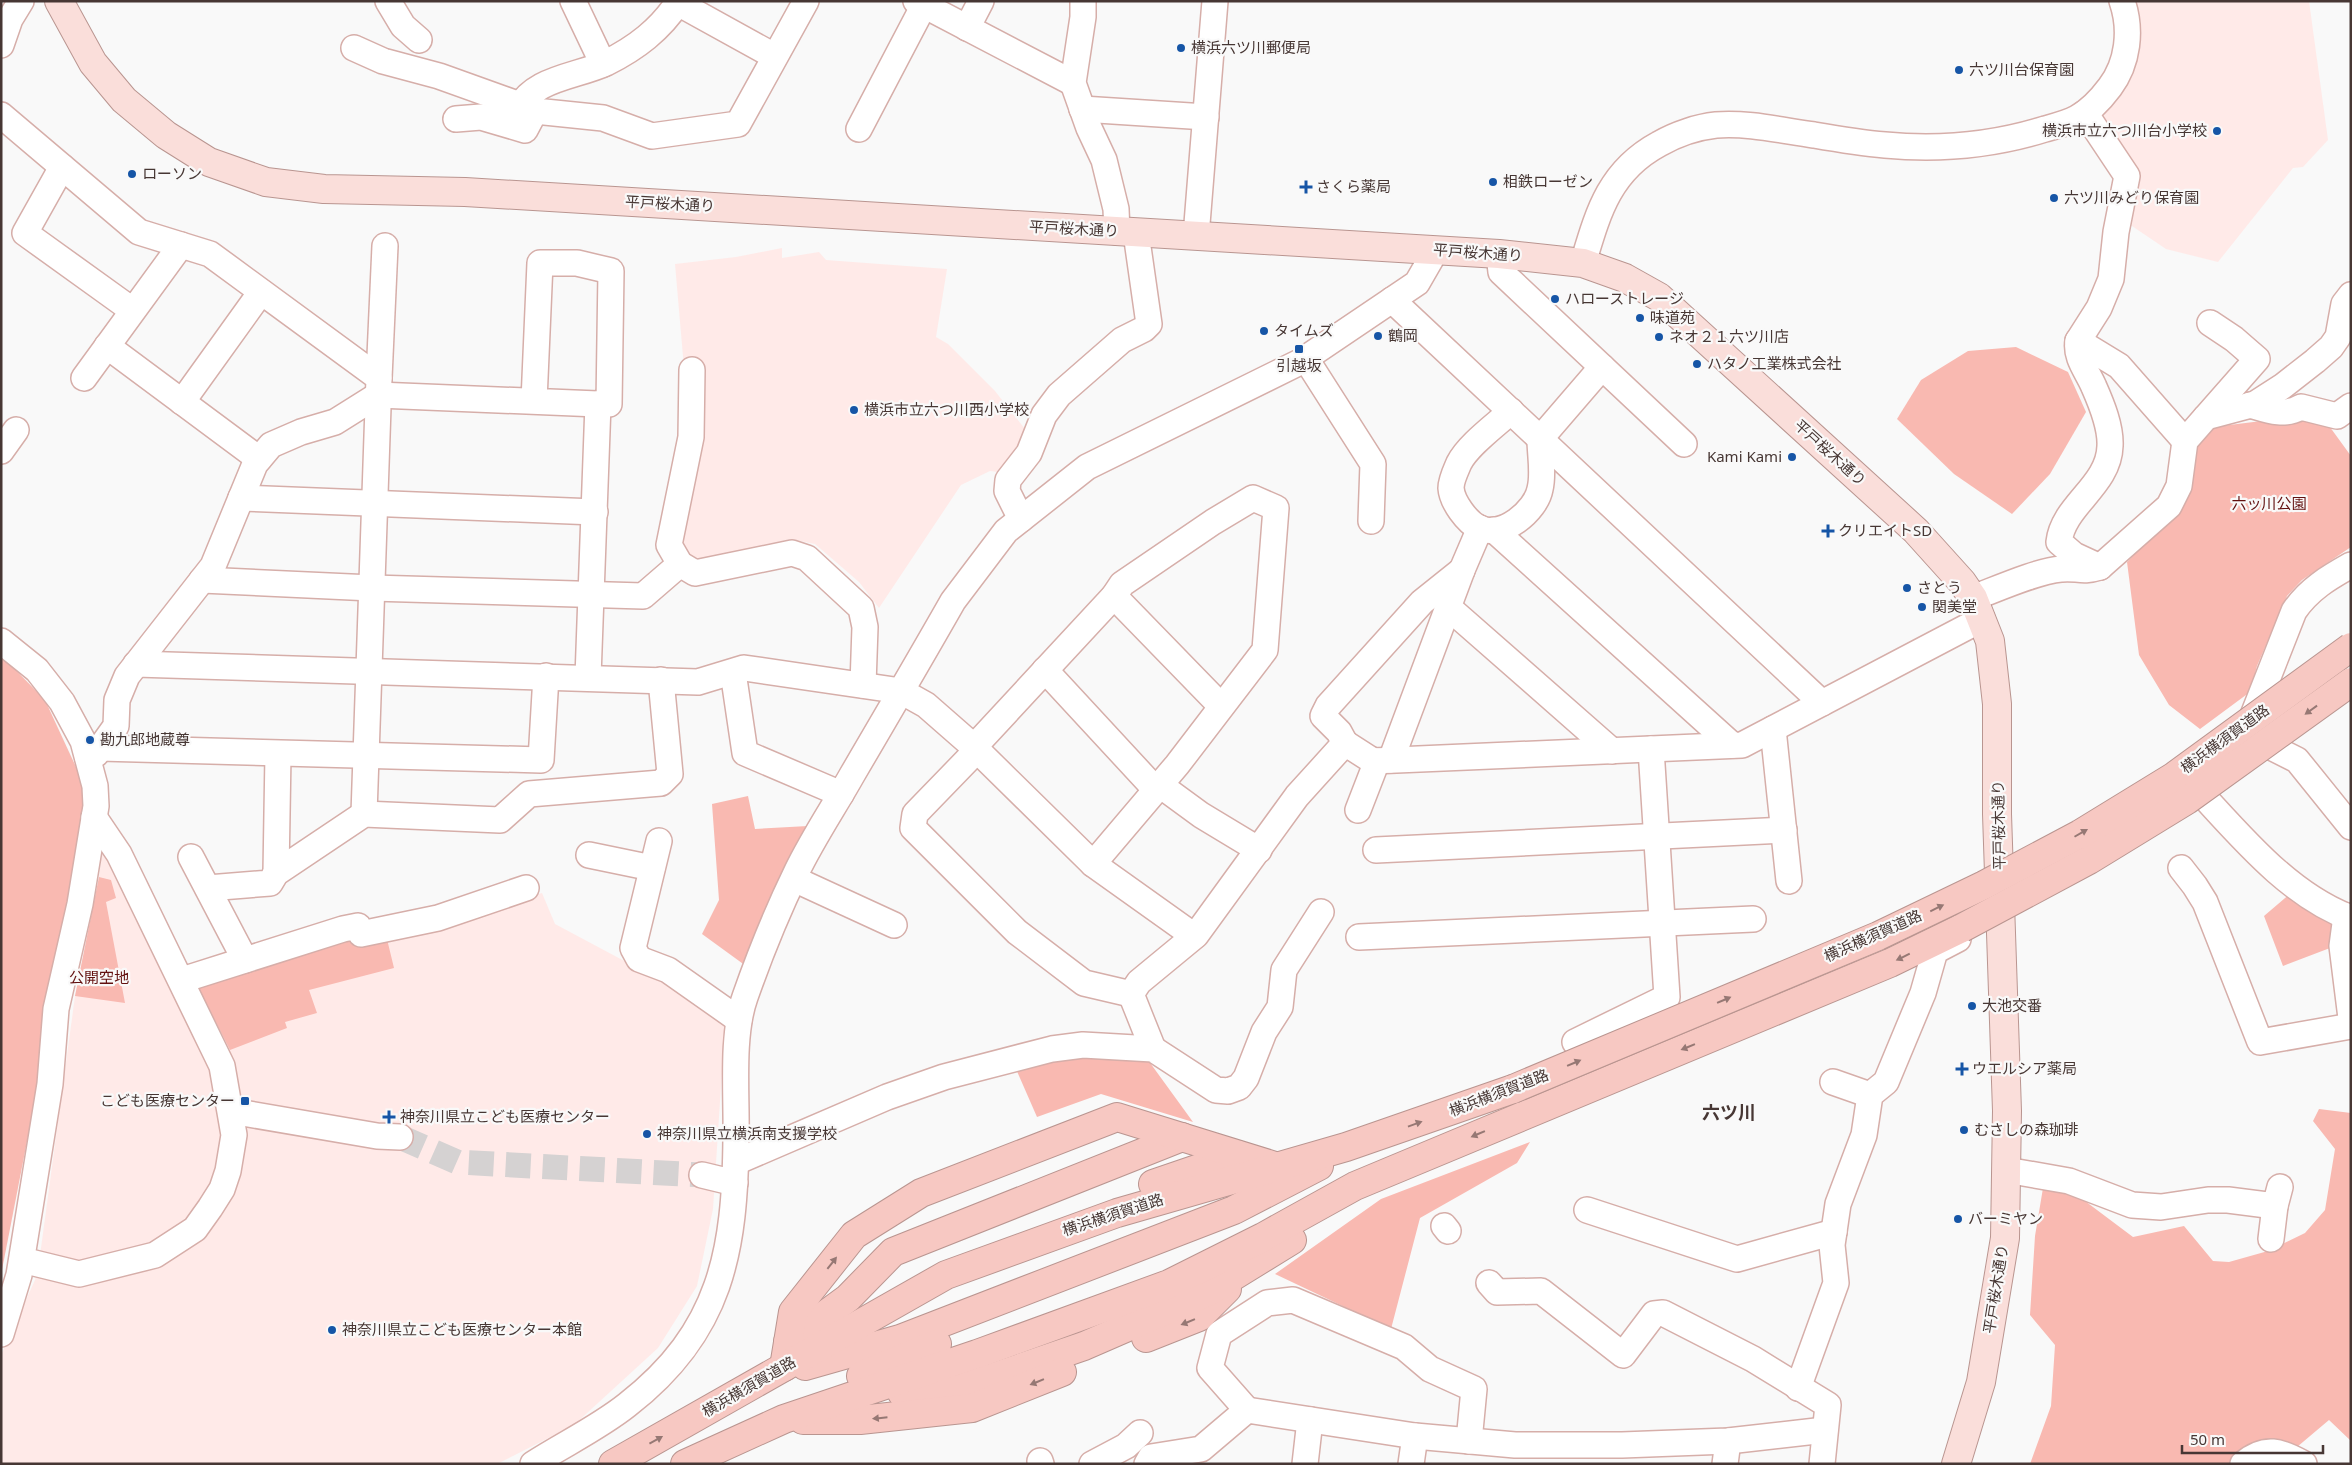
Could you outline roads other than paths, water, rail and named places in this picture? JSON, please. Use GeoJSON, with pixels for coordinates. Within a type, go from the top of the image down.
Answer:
{"type":"FeatureCollection","features":[{"type":"Feature","properties":{"kind":"highway","name":"横浜横須賀道路"},"geometry":{"type":"LineString","coordinates":[[613,1464],[785,1353],[818,1346],[946,1275],[1117,1213],[1232,1159],[1285,1172],[1513,1089],[1878,936],[1993,880],[2080,834],[2173,777],[2351,647]]}},
{"type":"Feature","properties":{"kind":"highway","name":"横浜横須賀道路"},"geometry":{"type":"LineString","coordinates":[[685,1464],[829,1400],[1012,1341],[1169,1284],[1404,1165],[1890,963],[1994,912],[2089,860],[2187,800],[2351,682]]}},
{"type":"Feature","properties":{"kind":"highway"},"geometry":{"type":"LineString","coordinates":[[785,1353],[794,1312],[854,1235],[921,1193],[1118,1117],[1159,1130],[1232,1159]]}},
{"type":"Feature","properties":{"kind":"highway"},"geometry":{"type":"LineString","coordinates":[[785,1353],[848,1298],[893,1252],[1159,1130]]}},
{"type":"Feature","properties":{"kind":"highway"},"geometry":{"type":"LineString","coordinates":[[785,1353],[874,1250],[897,1234],[1159,1130]]}},
{"type":"Feature","properties":{"kind":"highway"},"geometry":{"type":"LineString","coordinates":[[848,1298],[894,1276],[907,1263],[1038,1208],[1232,1159]]}},
{"type":"Feature","properties":{"kind":"highway"},"geometry":{"type":"LineString","coordinates":[[876,1328],[979,1282],[1232,1159]]}},
{"type":"Feature","properties":{"kind":"highway"},"geometry":{"type":"LineString","coordinates":[[785,1353],[905,1282],[990,1241],[1041,1221],[1232,1159]]}},
{"type":"Feature","properties":{"kind":"highway"},"geometry":{"type":"LineString","coordinates":[[785,1353],[900,1339],[1234,1210],[1285,1172]]}},
{"type":"Feature","properties":{"kind":"highway"},"geometry":{"type":"LineString","coordinates":[[818,1346],[919,1314],[1267,1184],[1285,1172]]}},
{"type":"Feature","properties":{"kind":"highway"},"geometry":{"type":"LineString","coordinates":[[829,1400],[959,1389],[1084,1346],[1206,1293],[1314,1227],[1362,1186]]}},
{"type":"Feature","properties":{"kind":"highway"},"geometry":{"type":"LineString","coordinates":[[902,1393],[1078,1333],[1225,1269],[1362,1186]]}},
{"type":"Feature","properties":{"kind":"highway"},"geometry":{"type":"LineString","coordinates":[[829,1400],[869,1372],[1065,1290],[1178,1246],[1205,1221]]}},
{"type":"Feature","properties":{"kind":"highway"},"geometry":{"type":"LineString","coordinates":[[784,1419],[860,1420],[972,1408],[1199,1317],[1249,1266]]}},
{"type":"Feature","properties":{"kind":"main road","name":"平戸桜木通り"},"geometry":{"type":"LineString","coordinates":[[59,1],[93,63],[124,100],[166,135],[209,162],[266,182],[324,189],[475,192],[1498,254],[1582,263],[1625,278],[1659,297],[1916,531],[1962,582],[1977,609],[1990,641],[1997,704],[2007,1111],[2005,1238],[1981,1382],[1956,1464]]}},
{"type":"Feature","properties":{"kind":"street"},"geometry":{"type":"LineString","coordinates":[[1,45],[10,19],[21,1]]}},
{"type":"Feature","properties":{"kind":"street"},"geometry":{"type":"LineString","coordinates":[[388,1],[403,26],[419,40]]}},
{"type":"Feature","properties":{"kind":"street"},"geometry":{"type":"LineString","coordinates":[[573,1],[604,64]]}},
{"type":"Feature","properties":{"kind":"street"},"geometry":{"type":"LineString","coordinates":[[354,48],[383,61],[439,76],[528,108],[603,118],[652,136],[738,124],[806,1]]}},
{"type":"Feature","properties":{"kind":"street"},"geometry":{"type":"LineString","coordinates":[[966,28],[981,1]]}},
{"type":"Feature","properties":{"kind":"street"},"geometry":{"type":"LineString","coordinates":[[1021,519],[1007,491],[1008,480],[1029,453],[1044,415],[1060,395],[1122,340],[1144,329],[1149,324],[1126,232],[1116,209],[1104,160],[1073,83],[1083,17],[1083,1]]}},
{"type":"Feature","properties":{"kind":"street"},"geometry":{"type":"LineString","coordinates":[[1196,236],[1215,1]]}},
{"type":"Feature","properties":{"kind":"street"},"geometry":{"type":"LineString","coordinates":[[1582,263],[1598,213],[1608,191],[1620,175],[1659,144],[1684,133],[1717,125],[1751,127],[1885,145],[1967,145],[2013,139],[2076,118],[2085,113],[2117,78],[2124,59],[2128,36],[2122,1]]}},
{"type":"Feature","properties":{"kind":"street"},"geometry":{"type":"LineString","coordinates":[[456,119],[481,117],[525,130],[531,92],[604,64],[641,43],[664,23],[679,2],[774,56]]}},
{"type":"Feature","properties":{"kind":"street"},"geometry":{"type":"LineString","coordinates":[[859,129],[920,3],[1073,83]]}},
{"type":"Feature","properties":{"kind":"street"},"geometry":{"type":"LineString","coordinates":[[1082,109],[1206,117]]}},
{"type":"Feature","properties":{"kind":"street"},"geometry":{"type":"LineString","coordinates":[[2085,113],[2127,176],[2116,232],[2111,279],[2099,308],[2078,341],[2077,346],[2081,363],[2094,386],[2107,422],[2110,446],[2106,469],[2060,528],[2059,542],[2074,555],[2100,567]]}},
{"type":"Feature","properties":{"kind":"street"},"geometry":{"type":"LineString","coordinates":[[1,115],[139,232],[210,254],[262,292],[378,386],[534,401],[609,404],[611,271],[577,263],[540,263],[534,401]]}},
{"type":"Feature","properties":{"kind":"street"},"geometry":{"type":"LineString","coordinates":[[62,167],[25,233],[132,310]]}},
{"type":"Feature","properties":{"kind":"street"},"geometry":{"type":"LineString","coordinates":[[84,378],[181,244]]}},
{"type":"Feature","properties":{"kind":"street"},"geometry":{"type":"LineString","coordinates":[[364,814],[378,386],[385,246]]}},
{"type":"Feature","properties":{"kind":"street"},"geometry":{"type":"LineString","coordinates":[[533,1464],[598,1426],[649,1388],[680,1353],[700,1324],[714,1295],[726,1261],[735,1172],[739,1020],[759,958],[794,879],[953,600],[1006,531],[1087,467],[1178,430],[1306,358],[1417,283],[1436,250]]}},
{"type":"Feature","properties":{"kind":"street"},"geometry":{"type":"LineString","coordinates":[[1498,254],[1500,272],[1684,444]]}},
{"type":"Feature","properties":{"kind":"street"},"geometry":{"type":"LineString","coordinates":[[182,402],[262,292]]}},
{"type":"Feature","properties":{"kind":"street"},"geometry":{"type":"LineString","coordinates":[[2206,417],[2250,405],[2283,386],[2331,346],[2338,336],[2340,298]]}},
{"type":"Feature","properties":{"kind":"street"},"geometry":{"type":"LineString","coordinates":[[1392,300],[1822,703]]}},
{"type":"Feature","properties":{"kind":"street"},"geometry":{"type":"LineString","coordinates":[[1462,570],[1422,602],[1328,706],[1323,716],[1339,732],[1345,743],[1362,756],[1373,761],[1384,761],[1742,745],[1822,703],[1977,609],[2008,585],[2062,569],[2086,571],[2100,567],[2168,506],[2179,486],[2185,441],[2257,359],[2234,339],[2210,323]]}},
{"type":"Feature","properties":{"kind":"street"},"geometry":{"type":"LineString","coordinates":[[2078,341],[2118,366],[2185,441]]}},
{"type":"Feature","properties":{"kind":"street"},"geometry":{"type":"LineString","coordinates":[[106,346],[259,459]]}},
{"type":"Feature","properties":{"kind":"street"},"geometry":{"type":"LineString","coordinates":[[1306,358],[1373,464],[1370,521]]}},
{"type":"Feature","properties":{"kind":"street"},"geometry":{"type":"LineString","coordinates":[[1358,810],[1384,761],[1462,570],[1487,529],[1512,524],[1525,515],[1536,500],[1541,488],[1540,439],[1602,367]]}},
{"type":"Feature","properties":{"kind":"street"},"geometry":{"type":"LineString","coordinates":[[692,370],[692,437],[670,545],[680,564],[695,573],[792,553],[807,558],[861,608],[865,627],[863,685]]}},
{"type":"Feature","properties":{"kind":"street"},"geometry":{"type":"LineString","coordinates":[[94,753],[116,726],[117,700],[127,676],[214,566],[255,464],[271,445],[302,432],[335,422],[378,386]]}},
{"type":"Feature","properties":{"kind":"street"},"geometry":{"type":"LineString","coordinates":[[588,677],[598,404]]}},
{"type":"Feature","properties":{"kind":"street"},"geometry":{"type":"LineString","coordinates":[[2250,405],[2274,412],[2293,412],[2301,407],[2337,416],[2351,406]]}},
{"type":"Feature","properties":{"kind":"street"},"geometry":{"type":"LineString","coordinates":[[1511,411],[1460,460],[1451,488],[1455,501],[1468,518],[1487,529],[1732,745]]}},
{"type":"Feature","properties":{"kind":"street"},"geometry":{"type":"LineString","coordinates":[[1,451],[16,430]]}},
{"type":"Feature","properties":{"kind":"street"},"geometry":{"type":"LineString","coordinates":[[241,498],[594,512]]}},
{"type":"Feature","properties":{"kind":"street"},"geometry":{"type":"LineString","coordinates":[[1093,864],[1158,788],[1265,650],[1276,508],[1253,498],[1211,520],[1122,584],[1114,596],[915,814],[914,828],[1017,932],[1084,983],[1131,994]]}},
{"type":"Feature","properties":{"kind":"street"},"geometry":{"type":"LineString","coordinates":[[202,580],[591,596],[643,596],[680,564]]}},
{"type":"Feature","properties":{"kind":"street"},"geometry":{"type":"LineString","coordinates":[[1798,1388],[1836,1283],[1832,1245],[1838,1204],[1864,1135],[1870,1095],[1886,1082],[1923,993],[1935,951],[2001,909],[2023,889],[2194,787],[2222,768],[2242,746],[2294,611],[2305,596],[2319,584],[2351,565]]}},
{"type":"Feature","properties":{"kind":"street"},"geometry":{"type":"LineString","coordinates":[[1114,596],[1221,706]]}},
{"type":"Feature","properties":{"kind":"street"},"geometry":{"type":"LineString","coordinates":[[1448,608],[1612,751]]}},
{"type":"Feature","properties":{"kind":"street"},"geometry":{"type":"LineString","coordinates":[[1,641],[25,659],[53,688],[94,753],[95,786],[94,817],[80,904],[56,1009],[50,1084],[27,1212],[22,1260],[1,1334]]}},
{"type":"Feature","properties":{"kind":"street"},"geometry":{"type":"LineString","coordinates":[[136,664],[698,682],[744,668],[901,690],[926,705],[976,748],[1093,864],[1194,936]]}},
{"type":"Feature","properties":{"kind":"street"},"geometry":{"type":"LineString","coordinates":[[1045,670],[1158,788],[1260,850]]}},
{"type":"Feature","properties":{"kind":"street"},"geometry":{"type":"LineString","coordinates":[[732,672],[745,753],[841,794]]}},
{"type":"Feature","properties":{"kind":"street"},"geometry":{"type":"LineString","coordinates":[[94,753],[278,754],[541,760],[546,676]]}},
{"type":"Feature","properties":{"kind":"street"},"geometry":{"type":"LineString","coordinates":[[208,888],[270,883],[276,873],[364,814],[500,820],[529,794],[661,783],[670,774],[662,680]]}},
{"type":"Feature","properties":{"kind":"street"},"geometry":{"type":"LineString","coordinates":[[1773,729],[1789,881]]}},
{"type":"Feature","properties":{"kind":"street"},"geometry":{"type":"LineString","coordinates":[[2246,735],[2298,760],[2351,827]]}},
{"type":"Feature","properties":{"kind":"street"},"geometry":{"type":"LineString","coordinates":[[1131,994],[1139,982],[1194,936],[1260,850],[1297,796],[1345,743]]}},
{"type":"Feature","properties":{"kind":"street"},"geometry":{"type":"LineString","coordinates":[[1575,1042],[1667,997],[1651,749]]}},
{"type":"Feature","properties":{"kind":"street"},"geometry":{"type":"LineString","coordinates":[[276,873],[278,754]]}},
{"type":"Feature","properties":{"kind":"street"},"geometry":{"type":"LineString","coordinates":[[2194,787],[2257,854],[2280,874],[2313,898],[2348,917],[2342,946],[2351,1018]]}},
{"type":"Feature","properties":{"kind":"street"},"geometry":{"type":"LineString","coordinates":[[22,1260],[78,1274],[155,1255],[194,1229],[222,1189],[228,1171],[234,1135],[222,1066],[182,980],[119,854],[94,817]]}},
{"type":"Feature","properties":{"kind":"street"},"geometry":{"type":"LineString","coordinates":[[1376,850],[1784,830]]}},
{"type":"Feature","properties":{"kind":"street"},"geometry":{"type":"LineString","coordinates":[[659,841],[633,948],[639,959],[668,970],[739,1020]]}},
{"type":"Feature","properties":{"kind":"street"},"geometry":{"type":"LineString","coordinates":[[589,855],[652,868]]}},
{"type":"Feature","properties":{"kind":"street"},"geometry":{"type":"LineString","coordinates":[[191,857],[245,960]]}},
{"type":"Feature","properties":{"kind":"street"},"geometry":{"type":"LineString","coordinates":[[2180,868],[2196,886],[2205,902],[2260,1042],[2351,1026]]}},
{"type":"Feature","properties":{"kind":"street"},"geometry":{"type":"LineString","coordinates":[[794,879],[894,925]]}},
{"type":"Feature","properties":{"kind":"street"},"geometry":{"type":"LineString","coordinates":[[182,980],[343,929],[358,926],[361,934],[438,918],[526,888]]}},
{"type":"Feature","properties":{"kind":"street"},"geometry":{"type":"LineString","coordinates":[[702,1175],[735,1172],[887,1097],[944,1078],[1052,1049],[1082,1045],[1153,1049],[1216,1090],[1228,1091],[1239,1087],[1246,1078],[1264,1032],[1280,1007],[1284,970],[1321,912]]}},
{"type":"Feature","properties":{"kind":"street"},"geometry":{"type":"LineString","coordinates":[[1358,937],[1753,919]]}},
{"type":"Feature","properties":{"kind":"street"},"geometry":{"type":"LineString","coordinates":[[1131,994],[1153,1049]]}},
{"type":"Feature","properties":{"kind":"street"},"geometry":{"type":"LineString","coordinates":[[1833,1082],[1870,1095]]}},
{"type":"Feature","properties":{"kind":"street"},"geometry":{"type":"LineString","coordinates":[[231,1111],[377,1136],[400,1137]]}},
{"type":"Feature","properties":{"kind":"street"},"geometry":{"type":"LineString","coordinates":[[2006,1170],[2069,1181],[2132,1205],[2162,1207],[2208,1200],[2277,1196],[2271,1239]]}},
{"type":"Feature","properties":{"kind":"street"},"geometry":{"type":"LineString","coordinates":[[1587,1210],[1737,1260],[1834,1232]]}},
{"type":"Feature","properties":{"kind":"street"},"geometry":{"type":"LineString","coordinates":[[1489,1284],[1497,1292],[1541,1291],[1623,1356],[1654,1314],[1663,1313],[1753,1359],[1828,1405],[1822,1464]]}},
{"type":"Feature","properties":{"kind":"street"},"geometry":{"type":"LineString","coordinates":[[1469,1441],[1474,1389],[1430,1369],[1404,1347],[1306,1305],[1293,1300],[1267,1303],[1219,1334],[1210,1368],[1247,1410],[1415,1436],[1469,1441],[1514,1454],[1727,1452],[1825,1430]]}},
{"type":"Feature","properties":{"kind":"street"},"geometry":{"type":"LineString","coordinates":[[1147,1464],[1151,1457],[1201,1449],[1247,1410]]}},
{"type":"Feature","properties":{"kind":"street"},"geometry":{"type":"LineString","coordinates":[[1305,1464],[1310,1420]]}},
{"type":"Feature","properties":{"kind":"street"},"geometry":{"type":"LineString","coordinates":[[1091,1462],[1126,1446],[1140,1433]]}},
{"type":"Feature","properties":{"kind":"street"},"geometry":{"type":"LineString","coordinates":[[1411,1464],[1415,1436]]}},
{"type":"Feature","properties":{"kind":"street"},"geometry":{"type":"LineString","coordinates":[[2243,1464],[2254,1455],[2278,1451],[2304,1464]]}},
{"type":"Feature","properties":{"kind":"tunnel"},"geometry":{"type":"LineString","coordinates":[[400,1137],[457,1162],[702,1175]]}},
{"type":"Feature","properties":{"kind":"place","name":"横浜六ツ川郵便局"},"geometry":{"type":"Point","coordinates":[1181,48]}},
{"type":"Feature","properties":{"kind":"place","name":"六ツ川台保育園"},"geometry":{"type":"Point","coordinates":[1959,70]}},
{"type":"Feature","properties":{"kind":"place","name":"横浜市立六つ川台小学校"},"geometry":{"type":"Point","coordinates":[2217,131]}},
{"type":"Feature","properties":{"kind":"place","name":"ローソン"},"geometry":{"type":"Point","coordinates":[132,174]}},
{"type":"Feature","properties":{"kind":"place","name":"相鉄ローゼン"},"geometry":{"type":"Point","coordinates":[1493,182]}},
{"type":"Feature","properties":{"kind":"place","name":"さくら薬局"},"geometry":{"type":"Point","coordinates":[1306,187]}},
{"type":"Feature","properties":{"kind":"place","name":"六ツ川みどり保育園"},"geometry":{"type":"Point","coordinates":[2054,198]}},
{"type":"Feature","properties":{"kind":"place","name":"ハローストレージ"},"geometry":{"type":"Point","coordinates":[1555,299]}},
{"type":"Feature","properties":{"kind":"place","name":"味道苑"},"geometry":{"type":"Point","coordinates":[1640,318]}},
{"type":"Feature","properties":{"kind":"place","name":"タイムズ"},"geometry":{"type":"Point","coordinates":[1264,331]}},
{"type":"Feature","properties":{"kind":"place","name":"鶴岡"},"geometry":{"type":"Point","coordinates":[1378,336]}},
{"type":"Feature","properties":{"kind":"place","name":"ネオ２１六ツ川店"},"geometry":{"type":"Point","coordinates":[1659,337]}},
{"type":"Feature","properties":{"kind":"place","name":"引越坂"},"geometry":{"type":"Point","coordinates":[1299,349]}},
{"type":"Feature","properties":{"kind":"place","name":"ハタノ工業株式会社"},"geometry":{"type":"Point","coordinates":[1697,364]}},
{"type":"Feature","properties":{"kind":"place","name":"横浜市立六つ川西小学校"},"geometry":{"type":"Point","coordinates":[854,410]}},
{"type":"Feature","properties":{"kind":"place","name":"Kami Kami"},"geometry":{"type":"Point","coordinates":[1792,457]}},
{"type":"Feature","properties":{"kind":"place","name":"クリエイトSD"},"geometry":{"type":"Point","coordinates":[1828,531]}},
{"type":"Feature","properties":{"kind":"place","name":"さとう"},"geometry":{"type":"Point","coordinates":[1907,588]}},
{"type":"Feature","properties":{"kind":"place","name":"関美堂"},"geometry":{"type":"Point","coordinates":[1922,607]}},
{"type":"Feature","properties":{"kind":"place","name":"勘九郎地蔵尊"},"geometry":{"type":"Point","coordinates":[90,740]}},
{"type":"Feature","properties":{"kind":"place","name":"大池交番"},"geometry":{"type":"Point","coordinates":[1972,1006]}},
{"type":"Feature","properties":{"kind":"place","name":"ウエルシア薬局"},"geometry":{"type":"Point","coordinates":[1962,1069]}},
{"type":"Feature","properties":{"kind":"place","name":"こども医療センター"},"geometry":{"type":"Point","coordinates":[245,1101]}},
{"type":"Feature","properties":{"kind":"place","name":"神奈川県立こども医療センター"},"geometry":{"type":"Point","coordinates":[389,1117]}},
{"type":"Feature","properties":{"kind":"place","name":"むさしの森珈琲"},"geometry":{"type":"Point","coordinates":[1964,1130]}},
{"type":"Feature","properties":{"kind":"place","name":"神奈川県立横浜南支援学校"},"geometry":{"type":"Point","coordinates":[647,1134]}},
{"type":"Feature","properties":{"kind":"place","name":"バーミヤン"},"geometry":{"type":"Point","coordinates":[1958,1219]}},
{"type":"Feature","properties":{"kind":"place","name":"神奈川県立こども医療センター本館"},"geometry":{"type":"Point","coordinates":[332,1330]}},
{"type":"Feature","properties":{"kind":"district","name":"六ツ川"},"geometry":{"type":"Point","coordinates":[1729,1113]}},
{"type":"Feature","properties":{"kind":"park label","name":"六ッ川公園"},"geometry":{"type":"Point","coordinates":[2269,504]}},
{"type":"Feature","properties":{"kind":"park label","name":"公開空地"},"geometry":{"type":"Point","coordinates":[99,978]}}]}
